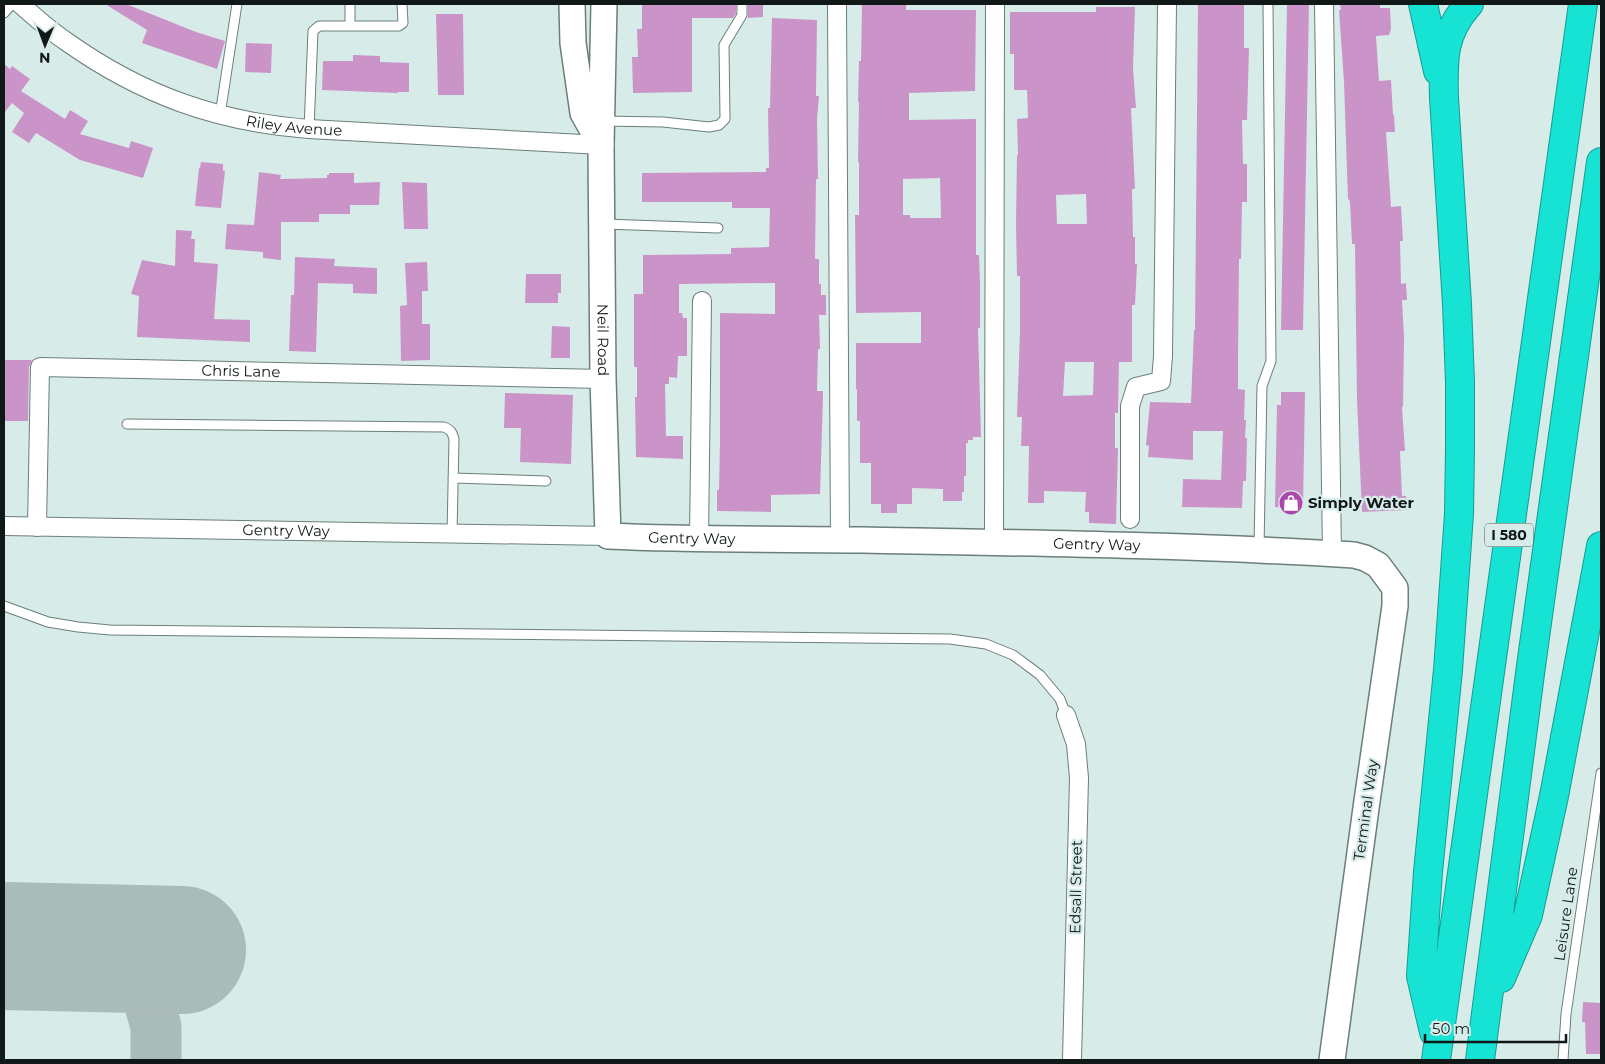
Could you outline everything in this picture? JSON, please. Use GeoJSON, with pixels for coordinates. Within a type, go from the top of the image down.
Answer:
{"type":"FeatureCollection","features":[{"type":"Feature","properties":{"kind":"highway"},"geometry":{"type":"LineString","coordinates":[[1423,4],[1444,98]]}},
{"type":"Feature","properties":{"kind":"highway"},"geometry":{"type":"LineString","coordinates":[[1437,1054],[1421,976],[1428,872],[1449,660],[1459,514],[1460,450],[1460,382],[1444,98],[1444,52],[1451,29],[1469,4]]}},
{"type":"Feature","properties":{"kind":"highway","name":"I 580"},"geometry":{"type":"LineString","coordinates":[[1437,1054],[1582,12]]}},
{"type":"Feature","properties":{"kind":"highway","name":"I 580"},"geometry":{"type":"LineString","coordinates":[[1480,1060],[1488,1010],[1531,666],[1601,162]]}},
{"type":"Feature","properties":{"kind":"highway"},"geometry":{"type":"LineString","coordinates":[[1488,1010],[1528,915],[1554,796],[1601,546]]}},
{"type":"Feature","properties":{"kind":"street","name":"Riley Avenue"},"geometry":{"type":"LineString","coordinates":[[20,4],[65,41],[104,67],[143,87],[188,106],[220,115],[278,126],[309,129],[597,129]]}},
{"type":"Feature","properties":{"kind":"street","name":"Neil Road"},"geometry":{"type":"LineString","coordinates":[[572,4],[573,43],[583,113],[597,129]]}},
{"type":"Feature","properties":{"kind":"street"},"geometry":{"type":"LineString","coordinates":[[836,4],[840,540]]}},
{"type":"Feature","properties":{"kind":"street"},"geometry":{"type":"LineString","coordinates":[[994,542],[995,4]]}},
{"type":"Feature","properties":{"kind":"street"},"geometry":{"type":"LineString","coordinates":[[1130,533],[1130,406],[1136,386],[1161,381],[1163,356],[1167,4]]}},
{"type":"Feature","properties":{"kind":"street"},"geometry":{"type":"LineString","coordinates":[[1324,4],[1332,554]]}},
{"type":"Feature","properties":{"kind":"street","name":"Neil Road"},"geometry":{"type":"LineString","coordinates":[[605,5],[597,129],[602,224],[603,379],[608,536]]}},
{"type":"Feature","properties":{"kind":"street"},"geometry":{"type":"LineString","coordinates":[[699,539],[702,301]]}},
{"type":"Feature","properties":{"kind":"street","name":"Chris Lane"},"geometry":{"type":"LineString","coordinates":[[37,527],[40,367],[603,379]]}},
{"type":"Feature","properties":{"kind":"street","name":"Gentry Way"},"geometry":{"type":"LineString","coordinates":[[4,526],[699,539],[994,542],[1130,533],[1259,550],[1354,555],[1378,565]]}},
{"type":"Feature","properties":{"kind":"street","name":"Terminal Way"},"geometry":{"type":"LineString","coordinates":[[1332,1060],[1395,606],[1395,588],[1378,565]]}},
{"type":"Feature","properties":{"kind":"street","name":"Edsall Street"},"geometry":{"type":"LineString","coordinates":[[1066,715],[1076,744],[1079,778],[1072,1060]]}},
{"type":"Feature","properties":{"kind":"lane"},"geometry":{"type":"LineString","coordinates":[[4,13],[12,4]]}},
{"type":"Feature","properties":{"kind":"lane"},"geometry":{"type":"LineString","coordinates":[[220,115],[237,4]]}},
{"type":"Feature","properties":{"kind":"lane"},"geometry":{"type":"LineString","coordinates":[[350,4],[350,26]]}},
{"type":"Feature","properties":{"kind":"lane"},"geometry":{"type":"LineString","coordinates":[[309,129],[313,31],[319,26],[399,26],[403,23],[402,4]]}},
{"type":"Feature","properties":{"kind":"lane"},"geometry":{"type":"LineString","coordinates":[[597,129],[663,122],[709,127],[720,125],[725,120],[724,46],[742,15],[742,4]]}},
{"type":"Feature","properties":{"kind":"lane"},"geometry":{"type":"LineString","coordinates":[[1259,550],[1262,386],[1271,361],[1268,4]]}},
{"type":"Feature","properties":{"kind":"lane"},"geometry":{"type":"LineString","coordinates":[[602,224],[718,228]]}},
{"type":"Feature","properties":{"kind":"lane"},"geometry":{"type":"LineString","coordinates":[[127,424],[449,429],[452,432],[452,534]]}},
{"type":"Feature","properties":{"kind":"lane"},"geometry":{"type":"LineString","coordinates":[[453,478],[546,481]]}},
{"type":"Feature","properties":{"kind":"lane"},"geometry":{"type":"LineString","coordinates":[[4,606],[48,622],[110,630],[950,639],[986,644],[1013,655],[1040,675],[1060,699],[1066,715]]}},
{"type":"Feature","properties":{"kind":"lane","name":"Leisure Lane"},"geometry":{"type":"LineString","coordinates":[[1564,1060],[1566,1014],[1601,773]]}},
{"type":"Feature","properties":{"kind":"building"},"geometry":{"type":"Polygon","coordinates":[[[105,4],[126,4],[196,32],[225,41],[217,69],[142,43],[147,30],[105,4]]]}},
{"type":"Feature","properties":{"kind":"building"},"geometry":{"type":"Polygon","coordinates":[[[642,4],[736,4],[736,13],[733,18],[692,18],[692,92],[633,93],[632,57],[638,57],[637,29],[642,29],[642,4]]]}},
{"type":"Feature","properties":{"kind":"building"},"geometry":{"type":"Polygon","coordinates":[[[748,4],[763,4],[763,17],[748,18],[748,4]]]}},
{"type":"Feature","properties":{"kind":"building"},"geometry":{"type":"Polygon","coordinates":[[[862,4],[906,4],[906,10],[976,10],[975,91],[909,93],[909,120],[976,119],[976,255],[979,255],[980,283],[980,328],[978,328],[981,437],[973,437],[973,440],[968,440],[968,443],[966,443],[966,476],[964,476],[962,501],[943,501],[943,489],[912,488],[912,504],[897,504],[897,513],[881,513],[881,504],[871,504],[871,463],[860,463],[860,421],[857,421],[856,343],[921,343],[921,312],[856,313],[855,215],[859,215],[858,102],[859,61],[861,61],[862,4]],[[940,178],[903,179],[903,215],[910,215],[910,218],[941,218],[940,178]]]}},
{"type":"Feature","properties":{"kind":"building"},"geometry":{"type":"Polygon","coordinates":[[[1198,4],[1244,4],[1244,48],[1249,48],[1247,120],[1242,120],[1243,164],[1247,164],[1247,202],[1242,202],[1241,259],[1239,259],[1238,389],[1245,390],[1244,420],[1246,420],[1245,438],[1247,438],[1246,481],[1243,481],[1242,508],[1182,507],[1183,479],[1221,480],[1223,431],[1193,431],[1193,460],[1148,457],[1149,446],[1146,445],[1150,402],[1191,403],[1195,330],[1198,4]]]}},
{"type":"Feature","properties":{"kind":"building"},"geometry":{"type":"Polygon","coordinates":[[[1287,4],[1309,4],[1303,330],[1281,330],[1287,4]]]}},
{"type":"Feature","properties":{"kind":"building"},"geometry":{"type":"Polygon","coordinates":[[[1340,4],[1380,4],[1380,8],[1390,8],[1391,29],[1389,35],[1376,36],[1379,81],[1391,80],[1395,132],[1386,132],[1391,207],[1401,206],[1403,241],[1400,241],[1401,284],[1406,283],[1407,300],[1402,300],[1404,337],[1402,407],[1405,451],[1400,451],[1402,496],[1406,496],[1407,510],[1362,512],[1357,400],[1355,244],[1352,244],[1350,202],[1348,200],[1340,4]]]}},
{"type":"Feature","properties":{"kind":"building"},"geometry":{"type":"Polygon","coordinates":[[[1096,7],[1135,7],[1133,68],[1136,108],[1131,108],[1135,189],[1132,189],[1133,237],[1135,237],[1135,264],[1137,264],[1135,305],[1132,305],[1132,362],[1119,362],[1118,413],[1115,413],[1115,448],[1118,448],[1116,524],[1089,523],[1089,512],[1085,512],[1086,492],[1044,491],[1044,503],[1028,503],[1029,446],[1021,446],[1022,417],[1017,417],[1020,276],[1017,276],[1016,224],[1017,119],[1028,118],[1027,90],[1014,90],[1014,54],[1010,54],[1010,12],[1096,12],[1096,7]],[[1086,194],[1056,195],[1057,224],[1087,224],[1086,194]],[[1065,362],[1063,396],[1093,395],[1094,362],[1065,362]]]}},
{"type":"Feature","properties":{"kind":"building"},"geometry":{"type":"Polygon","coordinates":[[[436,14],[463,14],[464,95],[438,95],[436,14]]]}},
{"type":"Feature","properties":{"kind":"building"},"geometry":{"type":"Polygon","coordinates":[[[772,18],[817,20],[816,96],[819,96],[815,259],[819,259],[821,295],[826,295],[826,315],[819,315],[820,349],[818,349],[817,391],[823,391],[820,494],[771,495],[771,512],[717,511],[720,442],[720,313],[775,314],[775,283],[679,284],[679,313],[682,313],[683,318],[687,318],[687,356],[678,356],[677,378],[669,377],[669,384],[665,384],[666,436],[683,436],[683,459],[636,457],[635,397],[637,397],[637,367],[634,367],[634,294],[643,294],[643,255],[731,254],[731,248],[769,247],[770,208],[732,208],[732,202],[642,202],[642,173],[766,172],[766,168],[769,168],[768,108],[770,108],[772,18]]]}},
{"type":"Feature","properties":{"kind":"building"},"geometry":{"type":"Polygon","coordinates":[[[246,43],[272,44],[271,73],[245,72],[246,43]]]}},
{"type":"Feature","properties":{"kind":"building"},"geometry":{"type":"Polygon","coordinates":[[[353,55],[380,56],[380,62],[409,63],[409,92],[322,90],[323,61],[353,61],[353,55]]]}},
{"type":"Feature","properties":{"kind":"building"},"geometry":{"type":"Polygon","coordinates":[[[4,64],[10,69],[12,66],[30,79],[21,91],[65,119],[70,110],[88,121],[80,134],[129,148],[131,141],[153,148],[143,178],[80,160],[36,133],[29,143],[12,132],[24,113],[12,103],[4,113],[4,64]]]}},
{"type":"Feature","properties":{"kind":"building"},"geometry":{"type":"Polygon","coordinates":[[[201,162],[223,164],[223,171],[225,171],[221,208],[195,206],[201,162]]]}},
{"type":"Feature","properties":{"kind":"building"},"geometry":{"type":"Polygon","coordinates":[[[259,172],[281,175],[280,179],[327,178],[329,173],[354,173],[354,183],[380,182],[379,205],[350,205],[350,214],[319,214],[319,222],[281,222],[281,260],[263,258],[263,252],[225,249],[227,224],[254,225],[259,172]]]}},
{"type":"Feature","properties":{"kind":"building"},"geometry":{"type":"Polygon","coordinates":[[[402,182],[427,183],[428,229],[404,229],[402,182]]]}},
{"type":"Feature","properties":{"kind":"building"},"geometry":{"type":"Polygon","coordinates":[[[176,230],[192,231],[191,239],[195,239],[194,262],[218,264],[214,319],[250,320],[250,342],[137,337],[139,296],[131,294],[142,260],[175,266],[176,230]]]}},
{"type":"Feature","properties":{"kind":"building"},"geometry":{"type":"Polygon","coordinates":[[[295,257],[335,259],[334,266],[377,268],[377,294],[353,293],[353,284],[318,283],[316,352],[289,351],[291,295],[294,295],[295,257]]]}},
{"type":"Feature","properties":{"kind":"building"},"geometry":{"type":"Polygon","coordinates":[[[427,262],[428,291],[422,291],[422,324],[430,324],[430,360],[401,361],[400,306],[407,305],[405,263],[427,262]]]}},
{"type":"Feature","properties":{"kind":"building"},"geometry":{"type":"Polygon","coordinates":[[[526,274],[561,274],[561,293],[558,293],[558,303],[525,303],[526,274]]]}},
{"type":"Feature","properties":{"kind":"building"},"geometry":{"type":"Polygon","coordinates":[[[552,326],[570,327],[570,358],[551,358],[552,326]]]}},
{"type":"Feature","properties":{"kind":"building"},"geometry":{"type":"Polygon","coordinates":[[[4,360],[32,360],[29,367],[28,421],[4,421],[4,360]]]}},
{"type":"Feature","properties":{"kind":"building"},"geometry":{"type":"Polygon","coordinates":[[[1281,392],[1305,392],[1303,508],[1275,507],[1277,405],[1281,405],[1281,392]]]}},
{"type":"Feature","properties":{"kind":"building"},"geometry":{"type":"Polygon","coordinates":[[[505,393],[573,395],[571,464],[520,462],[521,428],[504,428],[505,393]]]}},
{"type":"Feature","properties":{"kind":"building"},"geometry":{"type":"Polygon","coordinates":[[[1583,1002],[1601,1003],[1601,1054],[1586,1054],[1585,1022],[1582,1022],[1583,1002]]]}},
{"type":"Feature","properties":{"kind":"taxiway"},"geometry":{"type":"LineString","coordinates":[[135,949],[156,1027],[156,1060]]}},
{"type":"Feature","properties":{"kind":"runway"},"geometry":{"type":"LineString","coordinates":[[4,946],[182,950]]}},
{"type":"Feature","properties":{"kind":"place","name":"Simply Water"},"geometry":{"type":"Point","coordinates":[1291,503]}}]}
